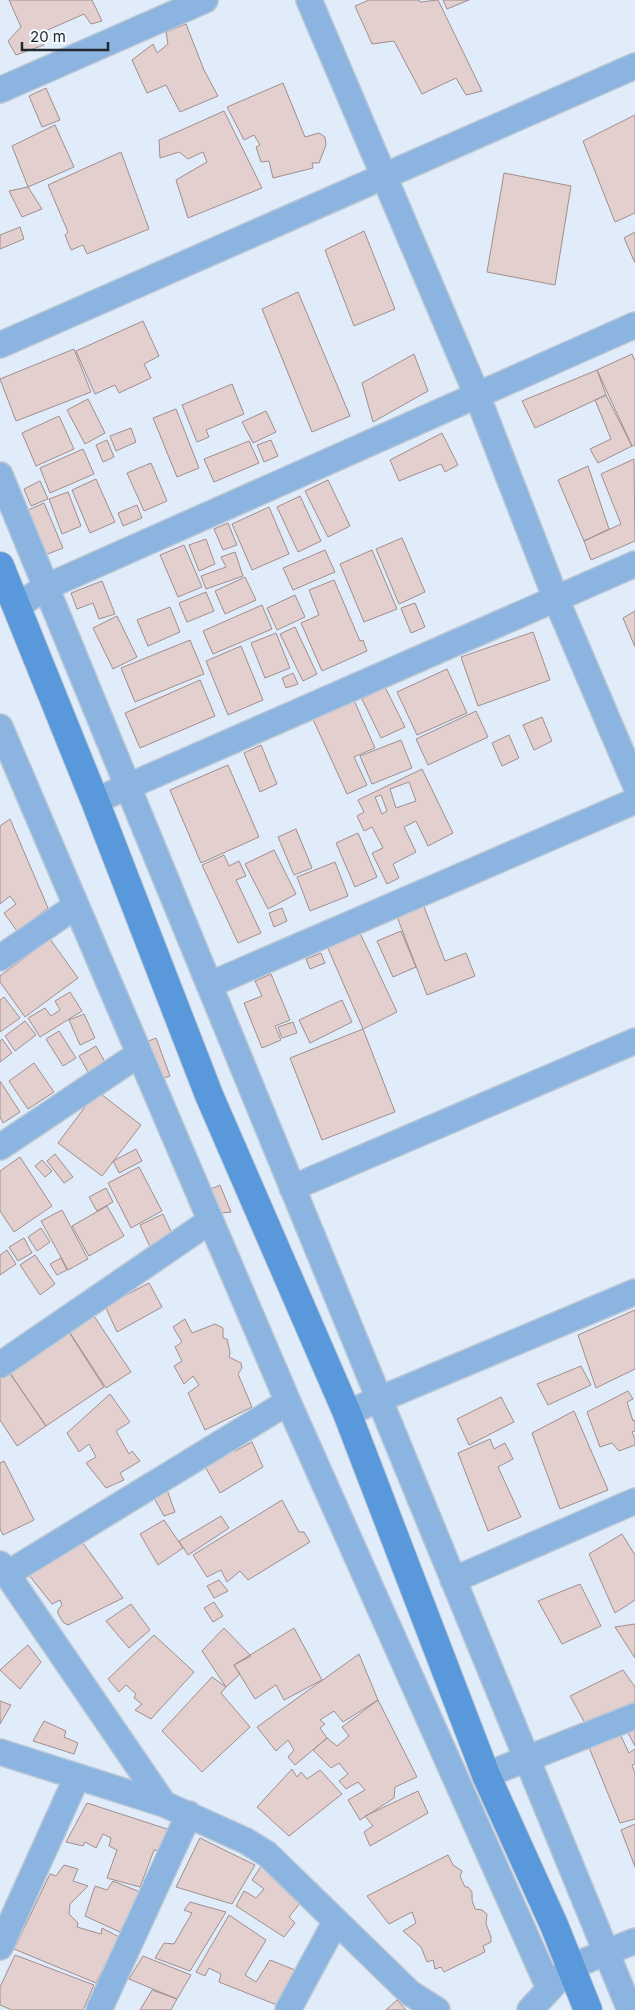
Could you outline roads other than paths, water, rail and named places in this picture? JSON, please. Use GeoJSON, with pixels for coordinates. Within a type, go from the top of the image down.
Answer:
{"type":"FeatureCollection","features":[{"type":"Feature","properties":{"kind":"street"},"geometry":{"type":"LineString","coordinates":[[0,90],[205,0]]}},
{"type":"Feature","properties":{"kind":"street"},"geometry":{"type":"LineString","coordinates":[[310,0],[383,177],[477,395],[556,598],[635,784]]}},
{"type":"Feature","properties":{"kind":"street"},"geometry":{"type":"LineString","coordinates":[[0,345],[635,66]]}},
{"type":"Feature","properties":{"kind":"street"},"geometry":{"type":"LineString","coordinates":[[16,606],[46,587],[635,325]]}},
{"type":"Feature","properties":{"kind":"street"},"geometry":{"type":"LineString","coordinates":[[0,475],[630,2010]]}},
{"type":"Feature","properties":{"kind":"street"},"geometry":{"type":"LineString","coordinates":[[95,802],[635,564]]}},
{"type":"Feature","properties":{"kind":"street"},"geometry":{"type":"LineString","coordinates":[[0,566],[95,802],[209,1095],[347,1414],[486,1775],[554,1925],[588,2010]]}},
{"type":"Feature","properties":{"kind":"street"},"geometry":{"type":"LineString","coordinates":[[1,732],[288,1402],[549,1988]]}},
{"type":"Feature","properties":{"kind":"street"},"geometry":{"type":"LineString","coordinates":[[209,985],[635,801]]}},
{"type":"Feature","properties":{"kind":"street"},"geometry":{"type":"LineString","coordinates":[[0,958],[76,906]]}},
{"type":"Feature","properties":{"kind":"street"},"geometry":{"type":"LineString","coordinates":[[292,1188],[635,1041]]}},
{"type":"Feature","properties":{"kind":"street"},"geometry":{"type":"LineString","coordinates":[[0,1147],[139,1054]]}},
{"type":"Feature","properties":{"kind":"street"},"geometry":{"type":"LineString","coordinates":[[0,1365],[210,1220]]}},
{"type":"Feature","properties":{"kind":"street"},"geometry":{"type":"LineString","coordinates":[[347,1414],[635,1292]]}},
{"type":"Feature","properties":{"kind":"street"},"geometry":{"type":"LineString","coordinates":[[164,1804],[3,1569],[288,1402]]}},
{"type":"Feature","properties":{"kind":"street"},"geometry":{"type":"LineString","coordinates":[[454,1580],[635,1501]]}},
{"type":"Feature","properties":{"kind":"street"},"geometry":{"type":"LineString","coordinates":[[486,1775],[635,1716]]}},
{"type":"Feature","properties":{"kind":"street"},"geometry":{"type":"LineString","coordinates":[[0,1752],[164,1804],[246,1841],[267,1854],[410,1993],[437,2010]]}},
{"type":"Feature","properties":{"kind":"street"},"geometry":{"type":"LineString","coordinates":[[0,1947],[77,1777]]}},
{"type":"Feature","properties":{"kind":"street"},"geometry":{"type":"LineString","coordinates":[[98,2010],[189,1814]]}},
{"type":"Feature","properties":{"kind":"street"},"geometry":{"type":"LineString","coordinates":[[288,2010],[336,1921]]}},
{"type":"Feature","properties":{"kind":"street"},"geometry":{"type":"LineString","coordinates":[[530,2010],[570,1967],[635,1941]]}}]}
